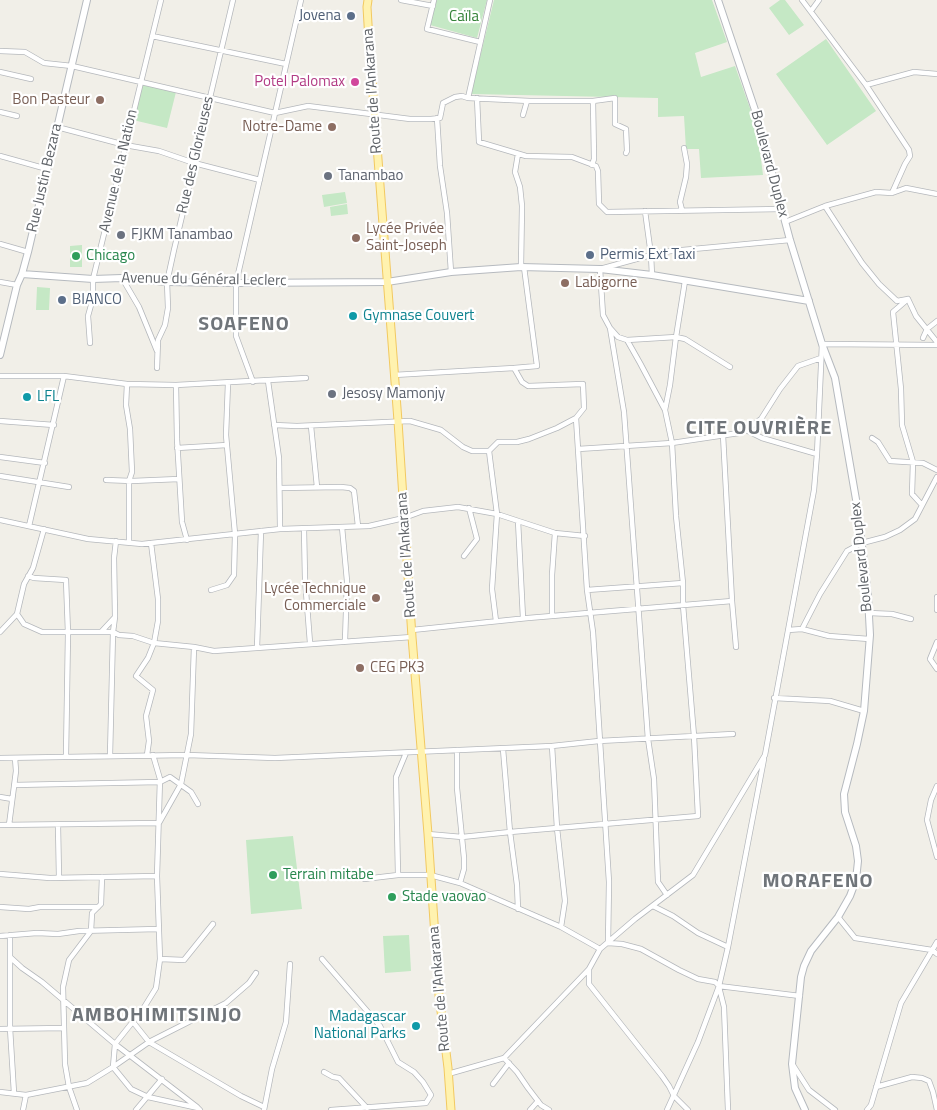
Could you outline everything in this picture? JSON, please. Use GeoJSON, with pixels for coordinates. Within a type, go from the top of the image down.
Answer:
{"type":"FeatureCollection","features":[{"type":"Feature","properties":{"kind":"main road","name":"Rue Justin Bezara"},"geometry":{"type":"LineString","coordinates":[[0,355],[17,285],[28,252],[87,0]]}},
{"type":"Feature","properties":{"kind":"main road","name":"Route de l'Ankarana"},"geometry":{"type":"LineString","coordinates":[[368,0],[368,24],[412,634],[439,995],[450,1110]]}},
{"type":"Feature","properties":{"kind":"main road","name":"Boulevard Duplex"},"geometry":{"type":"LineString","coordinates":[[718,0],[756,113],[790,240],[822,344],[836,378],[858,511],[869,613],[864,711],[844,794],[845,812],[856,846],[858,861],[856,880],[850,896],[838,917],[811,952],[804,966],[792,1064],[795,1088],[806,1110]]}},
{"type":"Feature","properties":{"kind":"main road","name":"Avenue du Général Leclerc"},"geometry":{"type":"LineString","coordinates":[[22,274],[93,279],[122,278],[167,282],[386,282],[451,272],[522,267],[600,269],[685,280],[809,301]]}},
{"type":"Feature","properties":{"kind":"street","name":"Avenue de la Nation"},"geometry":{"type":"LineString","coordinates":[[90,343],[88,316],[93,298],[93,279],[161,0]]}},
{"type":"Feature","properties":{"kind":"street","name":"Rue des Glorieuses"},"geometry":{"type":"LineString","coordinates":[[157,368],[158,340],[165,326],[168,308],[167,282],[233,0]]}},
{"type":"Feature","properties":{"kind":"street"},"geometry":{"type":"LineString","coordinates":[[252,382],[236,336],[236,283],[301,0]]}},
{"type":"Feature","properties":{"kind":"street"},"geometry":{"type":"LineString","coordinates":[[401,0],[433,6]]}},
{"type":"Feature","properties":{"kind":"street"},"geometry":{"type":"LineString","coordinates":[[434,0],[427,28],[480,42]]}},
{"type":"Feature","properties":{"kind":"street"},"geometry":{"type":"LineString","coordinates":[[468,98],[490,0]]}},
{"type":"Feature","properties":{"kind":"street"},"geometry":{"type":"LineString","coordinates":[[802,0],[866,85],[909,150],[910,156],[892,193]]}},
{"type":"Feature","properties":{"kind":"street"},"geometry":{"type":"LineString","coordinates":[[811,11],[819,0]]}},
{"type":"Feature","properties":{"kind":"street"},"geometry":{"type":"LineString","coordinates":[[152,36],[286,64]]}},
{"type":"Feature","properties":{"kind":"street"},"geometry":{"type":"LineString","coordinates":[[0,52],[25,52],[44,63],[72,66],[275,113],[308,106],[410,119],[440,118],[442,103],[462,96],[468,98],[526,101],[593,101],[615,98],[616,124],[626,129],[628,151],[626,153]]}},
{"type":"Feature","properties":{"kind":"street"},"geometry":{"type":"LineString","coordinates":[[0,72],[31,79]]}},
{"type":"Feature","properties":{"kind":"street"},"geometry":{"type":"LineString","coordinates":[[866,85],[914,72],[937,74]]}},
{"type":"Feature","properties":{"kind":"street"},"geometry":{"type":"LineString","coordinates":[[477,98],[479,142],[528,157],[572,157],[596,166],[600,204],[607,212],[782,209]]}},
{"type":"Feature","properties":{"kind":"street"},"geometry":{"type":"LineString","coordinates":[[523,115],[526,101]]}},
{"type":"Feature","properties":{"kind":"street"},"geometry":{"type":"LineString","coordinates":[[592,165],[594,158],[593,101]]}},
{"type":"Feature","properties":{"kind":"street"},"geometry":{"type":"LineString","coordinates":[[0,112],[17,116]]}},
{"type":"Feature","properties":{"kind":"street"},"geometry":{"type":"LineString","coordinates":[[437,118],[451,272]]}},
{"type":"Feature","properties":{"kind":"street"},"geometry":{"type":"LineString","coordinates":[[57,127],[125,145],[159,151],[194,163],[260,180]]}},
{"type":"Feature","properties":{"kind":"street"},"geometry":{"type":"LineString","coordinates":[[682,210],[680,202],[687,164],[684,148]]}},
{"type":"Feature","properties":{"kind":"street"},"geometry":{"type":"LineString","coordinates":[[394,375],[537,366],[522,267],[522,206],[520,187],[515,172],[518,154]]}},
{"type":"Feature","properties":{"kind":"street"},"geometry":{"type":"LineString","coordinates":[[0,156],[47,169]]}},
{"type":"Feature","properties":{"kind":"street"},"geometry":{"type":"LineString","coordinates":[[785,222],[825,206],[876,192],[892,193],[906,188],[937,194]]}},
{"type":"Feature","properties":{"kind":"street"},"geometry":{"type":"LineString","coordinates":[[825,206],[862,263],[879,284],[897,301],[908,299]]}},
{"type":"Feature","properties":{"kind":"street"},"geometry":{"type":"LineString","coordinates":[[645,211],[652,275]]}},
{"type":"Feature","properties":{"kind":"street"},"geometry":{"type":"LineString","coordinates":[[730,367],[685,339],[676,337],[627,340],[618,337],[610,328],[603,315],[600,269],[661,252],[790,240]]}},
{"type":"Feature","properties":{"kind":"street"},"geometry":{"type":"LineString","coordinates":[[0,244],[28,252]]}},
{"type":"Feature","properties":{"kind":"street"},"geometry":{"type":"LineString","coordinates":[[122,278],[139,307],[157,351]]}},
{"type":"Feature","properties":{"kind":"street"},"geometry":{"type":"LineString","coordinates":[[665,410],[685,280]]}},
{"type":"Feature","properties":{"kind":"street"},"geometry":{"type":"LineString","coordinates":[[0,282],[17,285]]}},
{"type":"Feature","properties":{"kind":"street"},"geometry":{"type":"LineString","coordinates":[[908,299],[916,316],[937,343]]}},
{"type":"Feature","properties":{"kind":"street"},"geometry":{"type":"LineString","coordinates":[[908,299],[893,312],[901,389],[902,425],[912,462],[912,494],[922,504]]}},
{"type":"Feature","properties":{"kind":"street"},"geometry":{"type":"LineString","coordinates":[[923,338],[927,330],[937,321]]}},
{"type":"Feature","properties":{"kind":"street"},"geometry":{"type":"LineString","coordinates":[[610,328],[624,412],[627,445],[648,739],[654,780],[658,882],[667,895]]}},
{"type":"Feature","properties":{"kind":"street"},"geometry":{"type":"LineString","coordinates":[[428,834],[462,838],[510,832],[698,816],[694,736],[672,443],[665,410],[627,340]]}},
{"type":"Feature","properties":{"kind":"street"},"geometry":{"type":"LineString","coordinates":[[667,1110],[698,1042],[719,986],[728,947],[814,490],[822,344],[896,345],[937,343]]}},
{"type":"Feature","properties":{"kind":"street"},"geometry":{"type":"LineString","coordinates":[[578,449],[672,443],[746,430],[761,419],[783,384],[798,366],[820,358]]}},
{"type":"Feature","properties":{"kind":"street"},"geometry":{"type":"LineString","coordinates":[[274,425],[311,426],[410,421],[441,430],[463,447],[472,451],[489,451],[498,442],[517,442],[557,428],[576,418],[584,408],[583,384],[528,386],[522,382],[514,368]]}},
{"type":"Feature","properties":{"kind":"street"},"geometry":{"type":"LineString","coordinates":[[0,376],[64,376],[127,384],[176,385],[306,378]]}},
{"type":"Feature","properties":{"kind":"street"},"geometry":{"type":"LineString","coordinates":[[29,526],[64,376]]}},
{"type":"Feature","properties":{"kind":"street"},"geometry":{"type":"LineString","coordinates":[[268,381],[279,458],[280,529]]}},
{"type":"Feature","properties":{"kind":"street"},"geometry":{"type":"LineString","coordinates":[[211,590],[227,586],[234,575],[235,534],[227,445],[228,383]]}},
{"type":"Feature","properties":{"kind":"street"},"geometry":{"type":"LineString","coordinates":[[127,384],[126,405],[130,428],[132,472],[129,481],[128,542]]}},
{"type":"Feature","properties":{"kind":"street"},"geometry":{"type":"LineString","coordinates":[[176,385],[177,448],[182,522],[187,540]]}},
{"type":"Feature","properties":{"kind":"street"},"geometry":{"type":"LineString","coordinates":[[576,418],[609,882],[608,943]]}},
{"type":"Feature","properties":{"kind":"street"},"geometry":{"type":"LineString","coordinates":[[0,421],[54,425]]}},
{"type":"Feature","properties":{"kind":"street"},"geometry":{"type":"LineString","coordinates":[[311,426],[317,488]]}},
{"type":"Feature","properties":{"kind":"street"},"geometry":{"type":"LineString","coordinates":[[746,430],[762,438],[817,454]]}},
{"type":"Feature","properties":{"kind":"street"},"geometry":{"type":"LineString","coordinates":[[723,435],[736,647]]}},
{"type":"Feature","properties":{"kind":"street"},"geometry":{"type":"LineString","coordinates":[[872,438],[878,442],[890,461],[923,463],[937,470]]}},
{"type":"Feature","properties":{"kind":"street"},"geometry":{"type":"LineString","coordinates":[[177,448],[227,445]]}},
{"type":"Feature","properties":{"kind":"street"},"geometry":{"type":"LineString","coordinates":[[489,451],[497,514],[492,589],[496,621]]}},
{"type":"Feature","properties":{"kind":"street"},"geometry":{"type":"LineString","coordinates":[[0,457],[45,463]]}},
{"type":"Feature","properties":{"kind":"street"},"geometry":{"type":"LineString","coordinates":[[0,476],[69,486]]}},
{"type":"Feature","properties":{"kind":"street"},"geometry":{"type":"LineString","coordinates":[[802,629],[847,551],[862,543],[885,537],[900,530],[915,519],[937,477]]}},
{"type":"Feature","properties":{"kind":"street"},"geometry":{"type":"LineString","coordinates":[[106,480],[179,479]]}},
{"type":"Feature","properties":{"kind":"street"},"geometry":{"type":"LineString","coordinates":[[280,488],[350,488],[354,491],[358,526]]}},
{"type":"Feature","properties":{"kind":"street"},"geometry":{"type":"LineString","coordinates":[[0,520],[88,538],[151,543],[280,529],[369,526],[404,518],[423,511],[458,506],[497,514],[555,533],[584,536]]}},
{"type":"Feature","properties":{"kind":"street"},"geometry":{"type":"LineString","coordinates":[[464,556],[477,539],[469,508]]}},
{"type":"Feature","properties":{"kind":"street"},"geometry":{"type":"LineString","coordinates":[[518,521],[523,618]]}},
{"type":"Feature","properties":{"kind":"street"},"geometry":{"type":"LineString","coordinates":[[342,527],[347,581],[344,641]]}},
{"type":"Feature","properties":{"kind":"street"},"geometry":{"type":"LineString","coordinates":[[0,632],[17,614],[24,584],[33,568],[44,529]]}},
{"type":"Feature","properties":{"kind":"street"},"geometry":{"type":"LineString","coordinates":[[304,529],[305,579],[310,643]]}},
{"type":"Feature","properties":{"kind":"street"},"geometry":{"type":"LineString","coordinates":[[257,648],[261,531]]}},
{"type":"Feature","properties":{"kind":"street"},"geometry":{"type":"LineString","coordinates":[[552,616],[555,533]]}},
{"type":"Feature","properties":{"kind":"street"},"geometry":{"type":"LineString","coordinates":[[110,756],[115,617],[114,558],[116,541]]}},
{"type":"Feature","properties":{"kind":"street"},"geometry":{"type":"LineString","coordinates":[[147,755],[149,741],[146,716],[153,690],[136,676],[148,658],[154,643],[158,621],[158,599],[151,543]]}},
{"type":"Feature","properties":{"kind":"street"},"geometry":{"type":"LineString","coordinates":[[28,576],[66,580],[68,633],[66,756]]}},
{"type":"Feature","properties":{"kind":"street"},"geometry":{"type":"LineString","coordinates":[[587,590],[683,583]]}},
{"type":"Feature","properties":{"kind":"street"},"geometry":{"type":"LineString","coordinates":[[937,597],[937,610]]}},
{"type":"Feature","properties":{"kind":"street"},"geometry":{"type":"LineString","coordinates":[[17,614],[24,624],[42,632],[113,632],[154,643],[214,651],[412,634],[523,618],[732,601]]}},
{"type":"Feature","properties":{"kind":"street"},"geometry":{"type":"LineString","coordinates":[[869,613],[892,614],[911,618]]}},
{"type":"Feature","properties":{"kind":"street"},"geometry":{"type":"LineString","coordinates":[[101,632],[115,617]]}},
{"type":"Feature","properties":{"kind":"street"},"geometry":{"type":"LineString","coordinates":[[788,630],[802,629],[829,636],[869,640]]}},
{"type":"Feature","properties":{"kind":"street"},"geometry":{"type":"LineString","coordinates":[[937,642],[930,660],[937,669]]}},
{"type":"Feature","properties":{"kind":"street"},"geometry":{"type":"LineString","coordinates":[[159,823],[181,784],[187,755],[191,734],[194,647]]}},
{"type":"Feature","properties":{"kind":"street"},"geometry":{"type":"LineString","coordinates":[[774,698],[830,701],[864,711]]}},
{"type":"Feature","properties":{"kind":"street"},"geometry":{"type":"LineString","coordinates":[[0,758],[187,755],[275,758],[552,746],[599,741],[733,734]]}},
{"type":"Feature","properties":{"kind":"street"},"geometry":{"type":"LineString","coordinates":[[552,746],[556,828],[565,901],[561,927]]}},
{"type":"Feature","properties":{"kind":"street"},"geometry":{"type":"LineString","coordinates":[[503,748],[518,909]]}},
{"type":"Feature","properties":{"kind":"street"},"geometry":{"type":"LineString","coordinates":[[456,750],[457,788],[464,869],[460,883]]}},
{"type":"Feature","properties":{"kind":"street"},"geometry":{"type":"LineString","coordinates":[[398,875],[396,777],[406,753]]}},
{"type":"Feature","properties":{"kind":"street"},"geometry":{"type":"LineString","coordinates":[[153,755],[160,782],[157,876],[160,959],[156,988],[116,1044],[113,1067],[131,1089],[148,1097],[199,1109]]}},
{"type":"Feature","properties":{"kind":"street"},"geometry":{"type":"LineString","coordinates":[[448,1074],[504,1058],[589,970],[600,949],[692,875],[765,755]]}},
{"type":"Feature","properties":{"kind":"street"},"geometry":{"type":"LineString","coordinates":[[9,825],[16,758]]}},
{"type":"Feature","properties":{"kind":"street"},"geometry":{"type":"LineString","coordinates":[[14,785],[160,782],[170,776],[191,792],[198,804]]}},
{"type":"Feature","properties":{"kind":"street"},"geometry":{"type":"LineString","coordinates":[[937,786],[931,800],[927,820],[937,857]]}},
{"type":"Feature","properties":{"kind":"street"},"geometry":{"type":"LineString","coordinates":[[0,796],[12,799]]}},
{"type":"Feature","properties":{"kind":"street"},"geometry":{"type":"LineString","coordinates":[[0,825],[159,823]]}},
{"type":"Feature","properties":{"kind":"street"},"geometry":{"type":"LineString","coordinates":[[58,825],[59,878]]}},
{"type":"Feature","properties":{"kind":"street"},"geometry":{"type":"LineString","coordinates":[[0,874],[59,878],[157,876]]}},
{"type":"Feature","properties":{"kind":"street"},"geometry":{"type":"LineString","coordinates":[[364,879],[398,875],[430,875],[460,883],[561,927],[600,949]]}},
{"type":"Feature","properties":{"kind":"street"},"geometry":{"type":"LineString","coordinates":[[77,1110],[69,1087],[65,1064],[63,987],[69,960],[91,931],[92,913],[101,904],[102,877]]}},
{"type":"Feature","properties":{"kind":"street"},"geometry":{"type":"LineString","coordinates":[[653,906],[673,916],[698,933],[728,947]]}},
{"type":"Feature","properties":{"kind":"street"},"geometry":{"type":"LineString","coordinates":[[0,908],[98,907]]}},
{"type":"Feature","properties":{"kind":"street"},"geometry":{"type":"LineString","coordinates":[[838,917],[855,938],[932,950],[937,954]]}},
{"type":"Feature","properties":{"kind":"street"},"geometry":{"type":"LineString","coordinates":[[160,959],[184,960],[214,924]]}},
{"type":"Feature","properties":{"kind":"street"},"geometry":{"type":"LineString","coordinates":[[0,936],[158,929]]}},
{"type":"Feature","properties":{"kind":"street"},"geometry":{"type":"LineString","coordinates":[[10,935],[10,1028],[14,1093]]}},
{"type":"Feature","properties":{"kind":"street"},"geometry":{"type":"LineString","coordinates":[[867,1110],[871,1105],[901,1003],[937,942]]}},
{"type":"Feature","properties":{"kind":"street"},"geometry":{"type":"LineString","coordinates":[[608,943],[622,944],[641,949],[679,970],[698,979],[715,982],[719,986],[724,1007],[728,1110]]}},
{"type":"Feature","properties":{"kind":"street"},"geometry":{"type":"LineString","coordinates":[[10,957],[129,1055],[199,1109]]}},
{"type":"Feature","properties":{"kind":"street"},"geometry":{"type":"LineString","coordinates":[[322,959],[380,1026],[398,1062],[414,1072],[431,1095],[426,1103],[331,1110]]}},
{"type":"Feature","properties":{"kind":"street"},"geometry":{"type":"LineString","coordinates":[[133,1022],[149,1042],[264,1108],[272,1069],[286,1022],[290,964]]}},
{"type":"Feature","properties":{"kind":"street"},"geometry":{"type":"LineString","coordinates":[[589,970],[589,984],[670,1086],[674,1096],[688,1110]]}},
{"type":"Feature","properties":{"kind":"street"},"geometry":{"type":"LineString","coordinates":[[0,1092],[26,1095],[86,1083],[149,1042],[226,1003],[249,983],[256,973]]}},
{"type":"Feature","properties":{"kind":"street"},"geometry":{"type":"LineString","coordinates":[[719,986],[800,996]]}},
{"type":"Feature","properties":{"kind":"street"},"geometry":{"type":"LineString","coordinates":[[0,1029],[64,1028]]}},
{"type":"Feature","properties":{"kind":"street"},"geometry":{"type":"LineString","coordinates":[[504,1058],[517,1072],[538,1101],[549,1110]]}},
{"type":"Feature","properties":{"kind":"street"},"geometry":{"type":"LineString","coordinates":[[493,1084],[509,1063]]}},
{"type":"Feature","properties":{"kind":"street"},"geometry":{"type":"LineString","coordinates":[[792,1064],[809,1090],[835,1110]]}},
{"type":"Feature","properties":{"kind":"street"},"geometry":{"type":"LineString","coordinates":[[324,1072],[339,1078],[368,1108]]}},
{"type":"Feature","properties":{"kind":"street"},"geometry":{"type":"LineString","coordinates":[[876,1088],[912,1077],[922,1078],[929,1081],[937,1110]]}},
{"type":"Feature","properties":{"kind":"street"},"geometry":{"type":"LineString","coordinates":[[136,1110],[162,1079]]}},
{"type":"Feature","properties":{"kind":"street"},"geometry":{"type":"LineString","coordinates":[[24,1110],[26,1095]]}},
{"type":"Feature","properties":{"kind":"street"},"geometry":{"type":"LineString","coordinates":[[530,1110],[538,1101]]}},
{"type":"Feature","properties":{"kind":"green space","name":"Caïla"},"geometry":{"type":"Polygon","coordinates":[[[436,0],[487,0],[477,38],[430,25],[436,0]]]}},
{"type":"Feature","properties":{"kind":"green space"},"geometry":{"type":"Polygon","coordinates":[[[494,0],[712,0],[727,42],[695,53],[701,77],[735,66],[757,128],[763,175],[701,178],[699,149],[686,149],[684,116],[658,117],[658,98],[471,94],[494,0]]]}},
{"type":"Feature","properties":{"kind":"green space"},"geometry":{"type":"Polygon","coordinates":[[[780,0],[785,0],[804,25],[789,35],[769,8],[780,0]]]}},
{"type":"Feature","properties":{"kind":"green space"},"geometry":{"type":"Polygon","coordinates":[[[826,39],[876,111],[827,145],[776,74],[826,39]]]}},
{"type":"Feature","properties":{"kind":"green space"},"geometry":{"type":"Polygon","coordinates":[[[141,84],[176,92],[167,128],[133,120],[141,84]]]}},
{"type":"Feature","properties":{"kind":"green space"},"geometry":{"type":"Polygon","coordinates":[[[345,192],[347,203],[324,207],[322,195],[345,192]]]}},
{"type":"Feature","properties":{"kind":"green space"},"geometry":{"type":"Polygon","coordinates":[[[347,204],[348,214],[331,216],[330,207],[347,204]]]}},
{"type":"Feature","properties":{"kind":"green space","name":"Chicago"},"geometry":{"type":"Polygon","coordinates":[[[82,245],[82,267],[70,267],[70,246],[82,245]]]}},
{"type":"Feature","properties":{"kind":"green space"},"geometry":{"type":"Polygon","coordinates":[[[37,287],[50,288],[49,310],[36,310],[37,287]]]}},
{"type":"Feature","properties":{"kind":"green space","name":"Terrain mitabe"},"geometry":{"type":"Polygon","coordinates":[[[293,836],[302,909],[251,914],[246,840],[293,836]]]}},
{"type":"Feature","properties":{"kind":"green space"},"geometry":{"type":"Polygon","coordinates":[[[409,935],[411,971],[385,973],[383,936],[409,935]]]}},
{"type":"Feature","properties":{"kind":"place","name":"Jovena"},"geometry":{"type":"Point","coordinates":[351,16]}},
{"type":"Feature","properties":{"kind":"place","name":"Potel Palomax"},"geometry":{"type":"Point","coordinates":[355,82]}},
{"type":"Feature","properties":{"kind":"place","name":"Bon Pasteur"},"geometry":{"type":"Point","coordinates":[100,100]}},
{"type":"Feature","properties":{"kind":"place","name":"Notre-Dame"},"geometry":{"type":"Point","coordinates":[332,127]}},
{"type":"Feature","properties":{"kind":"place","name":"Tanambao"},"geometry":{"type":"Point","coordinates":[328,176]}},
{"type":"Feature","properties":{"kind":"place","name":"FJKM Tanambao"},"geometry":{"type":"Point","coordinates":[121,235]}},
{"type":"Feature","properties":{"kind":"place","name":"Lycée Privée Saint-Joseph"},"geometry":{"type":"Point","coordinates":[356,238]}},
{"type":"Feature","properties":{"kind":"place","name":"Permis Ext Taxi"},"geometry":{"type":"Point","coordinates":[590,255]}},
{"type":"Feature","properties":{"kind":"place","name":"Chicago"},"geometry":{"type":"Point","coordinates":[76,256]}},
{"type":"Feature","properties":{"kind":"place","name":"Labigorne"},"geometry":{"type":"Point","coordinates":[565,283]}},
{"type":"Feature","properties":{"kind":"place","name":"BIANCO"},"geometry":{"type":"Point","coordinates":[62,300]}},
{"type":"Feature","properties":{"kind":"place","name":"Gymnase Couvert"},"geometry":{"type":"Point","coordinates":[353,316]}},
{"type":"Feature","properties":{"kind":"place","name":"Jesosy Mamonjy"},"geometry":{"type":"Point","coordinates":[332,394]}},
{"type":"Feature","properties":{"kind":"place","name":"LFL"},"geometry":{"type":"Point","coordinates":[27,397]}},
{"type":"Feature","properties":{"kind":"place","name":"Lycée Technique Commerciale"},"geometry":{"type":"Point","coordinates":[376,598]}},
{"type":"Feature","properties":{"kind":"place","name":"CEG PK3"},"geometry":{"type":"Point","coordinates":[360,668]}},
{"type":"Feature","properties":{"kind":"place","name":"Terrain mitabe"},"geometry":{"type":"Point","coordinates":[273,875]}},
{"type":"Feature","properties":{"kind":"place","name":"Stade vaovao"},"geometry":{"type":"Point","coordinates":[392,897]}},
{"type":"Feature","properties":{"kind":"place","name":"Madagascar National Parks"},"geometry":{"type":"Point","coordinates":[416,1026]}},
{"type":"Feature","properties":{"kind":"district","name":"SOAFENO"},"geometry":{"type":"Point","coordinates":[244,325]}},
{"type":"Feature","properties":{"kind":"district","name":"CITE OUVRIÈRE"},"geometry":{"type":"Point","coordinates":[759,429]}},
{"type":"Feature","properties":{"kind":"district","name":"MORAFENO"},"geometry":{"type":"Point","coordinates":[818,882]}},
{"type":"Feature","properties":{"kind":"district","name":"AMBOHIMITSINJO"},"geometry":{"type":"Point","coordinates":[157,1016]}}]}
